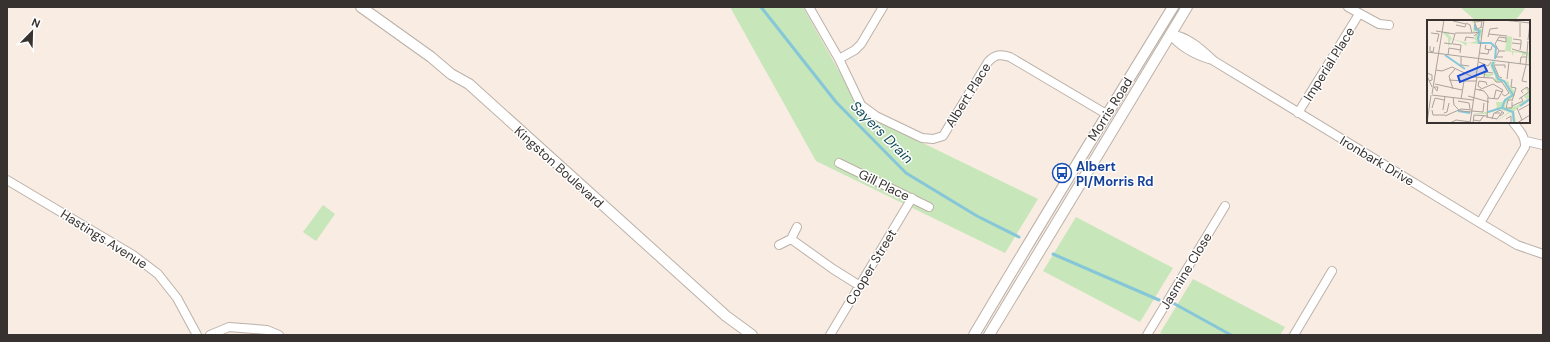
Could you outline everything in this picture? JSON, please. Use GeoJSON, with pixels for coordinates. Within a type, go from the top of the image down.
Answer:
{"type":"FeatureCollection","features":[{"type":"Feature","properties":{"kind":"street","name":"Kingston Boulevard"},"geometry":{"type":"LineString","coordinates":[[361,7],[431,57],[451,74],[469,84],[709,301],[736,324],[752,335]]}},
{"type":"Feature","properties":{"kind":"street","name":"Albert Place"},"geometry":{"type":"LineString","coordinates":[[809,7],[839,59],[861,105],[876,116],[922,138],[933,139],[943,136],[988,62],[997,55],[1003,54],[1108,115]]}},
{"type":"Feature","properties":{"kind":"street"},"geometry":{"type":"LineString","coordinates":[[839,59],[855,50],[861,44],[883,7]]}},
{"type":"Feature","properties":{"kind":"street","name":"Morris Road"},"geometry":{"type":"LineString","coordinates":[[974,335],[1054,199],[1108,115],[1173,7]]}},
{"type":"Feature","properties":{"kind":"street","name":"Morris Road"},"geometry":{"type":"LineString","coordinates":[[989,335],[1187,7]]}},
{"type":"Feature","properties":{"kind":"street","name":"Imperial Place"},"geometry":{"type":"LineString","coordinates":[[1348,7],[1379,24],[1389,25]]}},
{"type":"Feature","properties":{"kind":"street","name":"Imperial Place"},"geometry":{"type":"LineString","coordinates":[[1298,113],[1359,14]]}},
{"type":"Feature","properties":{"kind":"street"},"geometry":{"type":"LineString","coordinates":[[1160,28],[1170,34]]}},
{"type":"Feature","properties":{"kind":"street","name":"Ironbark Drive"},"geometry":{"type":"LineString","coordinates":[[1170,34],[1182,47],[1201,57],[1214,61],[1517,245],[1543,254]]}},
{"type":"Feature","properties":{"kind":"street"},"geometry":{"type":"LineString","coordinates":[[1108,115],[1117,121]]}},
{"type":"Feature","properties":{"kind":"street"},"geometry":{"type":"LineString","coordinates":[[1514,123],[1526,141],[1543,145]]}},
{"type":"Feature","properties":{"kind":"street"},"geometry":{"type":"LineString","coordinates":[[1480,223],[1523,152],[1526,141]]}},
{"type":"Feature","properties":{"kind":"street","name":"Gill Place"},"geometry":{"type":"LineString","coordinates":[[839,163],[929,206]]}},
{"type":"Feature","properties":{"kind":"street","name":"Hastings Avenue"},"geometry":{"type":"LineString","coordinates":[[7,180],[133,255],[158,274],[177,298],[197,335]]}},
{"type":"Feature","properties":{"kind":"street","name":"Cooper Street"},"geometry":{"type":"LineString","coordinates":[[830,335],[912,198]]}},
{"type":"Feature","properties":{"kind":"street","name":"Jasmine Close"},"geometry":{"type":"LineString","coordinates":[[1146,335],[1225,206]]}},
{"type":"Feature","properties":{"kind":"street"},"geometry":{"type":"LineString","coordinates":[[779,245],[791,239],[797,227]]}},
{"type":"Feature","properties":{"kind":"street"},"geometry":{"type":"LineString","coordinates":[[791,239],[860,286]]}},
{"type":"Feature","properties":{"kind":"street"},"geometry":{"type":"LineString","coordinates":[[1294,335],[1332,271]]}},
{"type":"Feature","properties":{"kind":"street"},"geometry":{"type":"LineString","coordinates":[[210,335],[229,327],[267,330],[279,335]]}},
{"type":"Feature","properties":{"kind":"green space"},"geometry":{"type":"Polygon","coordinates":[[[730,7],[803,7],[849,89],[867,116],[1038,199],[1005,253],[816,161],[730,7]]]}},
{"type":"Feature","properties":{"kind":"green space"},"geometry":{"type":"Polygon","coordinates":[[[1460,7],[1526,7],[1516,20],[1475,20],[1460,7]]]}},
{"type":"Feature","properties":{"kind":"green space"},"geometry":{"type":"Polygon","coordinates":[[[323,205],[335,214],[316,241],[303,232],[323,205]]]}},
{"type":"Feature","properties":{"kind":"green space"},"geometry":{"type":"Polygon","coordinates":[[[1076,217],[1173,268],[1140,322],[1043,271],[1076,217]]]}},
{"type":"Feature","properties":{"kind":"green space"},"geometry":{"type":"Polygon","coordinates":[[[1193,279],[1285,327],[1280,335],[1164,335],[1160,333],[1193,279]]]}},
{"type":"Feature","properties":{"kind":"waterway","name":"Sayers Drain"},"geometry":{"type":"LineString","coordinates":[[761,7],[836,102],[906,173],[977,216],[1019,237]]}},
{"type":"Feature","properties":{"kind":"waterway","name":"Sayers Drain"},"geometry":{"type":"LineString","coordinates":[[1053,254],[1159,300]]}},
{"type":"Feature","properties":{"kind":"waterway","name":"Sayers Drain"},"geometry":{"type":"LineString","coordinates":[[1173,303],[1231,335]]}},
{"type":"Feature","properties":{"kind":"place","name":"Albert Pl/Morris Rd"},"geometry":{"type":"Point","coordinates":[1062,173]}}]}
